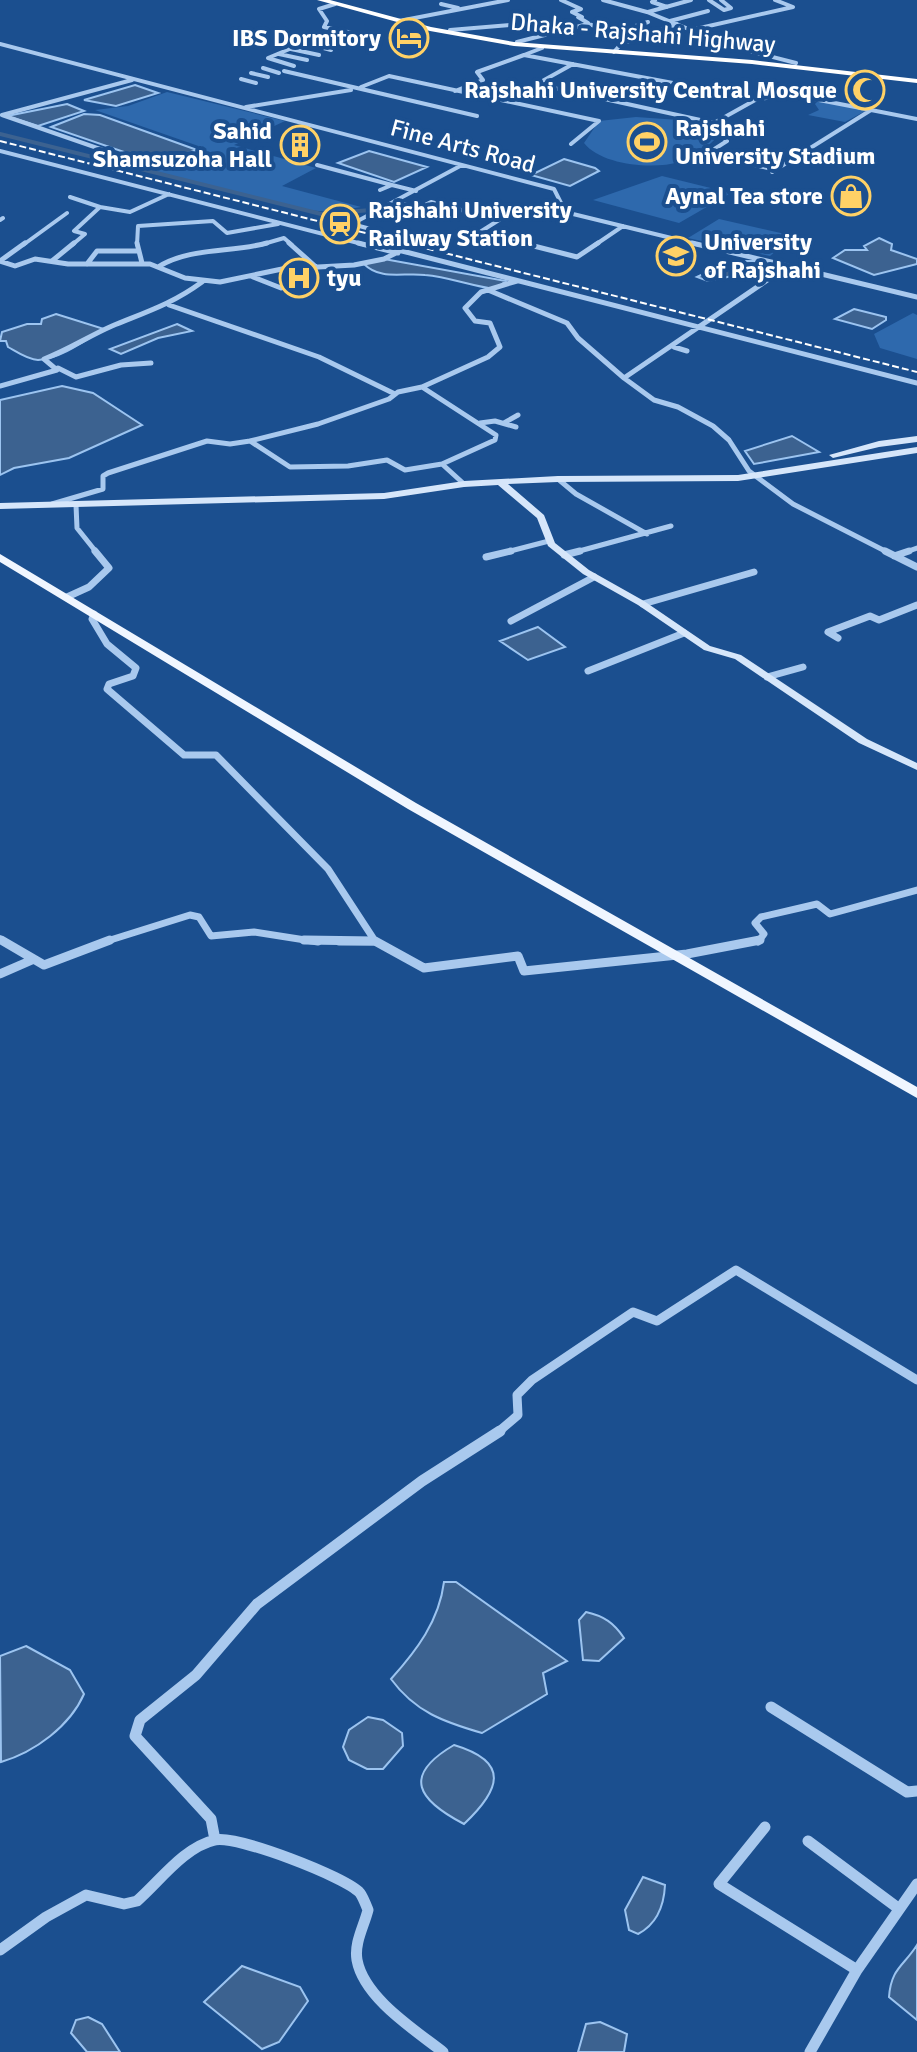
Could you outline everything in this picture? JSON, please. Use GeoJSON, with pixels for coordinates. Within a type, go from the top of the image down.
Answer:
{"type":"FeatureCollection","features":[{"type":"Feature","properties":{"kind":"highway","name":"Dhaka - Rajshahi Highway"},"geometry":{"type":"LineString","coordinates":[[321,0],[402,20],[517,42],[794,65],[917,80]]}},
{"type":"Feature","properties":{"kind":"highway","name":"Dhaka - Rajshahi Highway"},"geometry":{"type":"LineString","coordinates":[[402,20],[542,48],[614,51]]}},
{"type":"Feature","properties":{"kind":"main road"},"geometry":{"type":"LineString","coordinates":[[828,460],[917,444]]}},
{"type":"Feature","properties":{"kind":"main road"},"geometry":{"type":"LineString","coordinates":[[0,506],[384,496],[464,484],[558,479],[698,480],[758,476],[847,455],[917,444]]}},
{"type":"Feature","properties":{"kind":"main road"},"geometry":{"type":"LineString","coordinates":[[502,484],[541,517],[549,541],[594,577],[643,604],[707,648],[738,657],[863,741],[917,767]]}},
{"type":"Feature","properties":{"kind":"main road"},"geometry":{"type":"LineString","coordinates":[[0,550],[94,614],[412,806],[917,1084]]}},
{"type":"Feature","properties":{"kind":"main road"},"geometry":{"type":"LineString","coordinates":[[0,557],[917,1093]]}},
{"type":"Feature","properties":{"kind":"street"},"geometry":{"type":"LineString","coordinates":[[402,20],[508,0]]}},
{"type":"Feature","properties":{"kind":"street"},"geometry":{"type":"LineString","coordinates":[[561,0],[581,9],[572,12],[582,17],[578,17],[586,25]]}},
{"type":"Feature","properties":{"kind":"street"},"geometry":{"type":"LineString","coordinates":[[603,0],[647,12],[730,46],[794,65]]}},
{"type":"Feature","properties":{"kind":"street"},"geometry":{"type":"LineString","coordinates":[[655,0],[652,2],[667,7]]}},
{"type":"Feature","properties":{"kind":"street"},"geometry":{"type":"LineString","coordinates":[[647,12],[690,0]]}},
{"type":"Feature","properties":{"kind":"street"},"geometry":{"type":"LineString","coordinates":[[711,0],[724,10],[731,8],[721,0]]}},
{"type":"Feature","properties":{"kind":"street"},"geometry":{"type":"LineString","coordinates":[[691,30],[793,7],[775,0]]}},
{"type":"Feature","properties":{"kind":"street"},"geometry":{"type":"LineString","coordinates":[[333,2],[319,9],[327,21],[324,27],[357,34]]}},
{"type":"Feature","properties":{"kind":"street"},"geometry":{"type":"LineString","coordinates":[[441,4],[459,8]]}},
{"type":"Feature","properties":{"kind":"street"},"geometry":{"type":"LineString","coordinates":[[670,21],[708,11]]}},
{"type":"Feature","properties":{"kind":"street"},"geometry":{"type":"LineString","coordinates":[[616,32],[648,22]]}},
{"type":"Feature","properties":{"kind":"street"},"geometry":{"type":"LineString","coordinates":[[450,30],[533,23]]}},
{"type":"Feature","properties":{"kind":"street"},"geometry":{"type":"LineString","coordinates":[[614,51],[621,44],[677,24]]}},
{"type":"Feature","properties":{"kind":"street"},"geometry":{"type":"LineString","coordinates":[[517,42],[586,25],[638,38]]}},
{"type":"Feature","properties":{"kind":"street"},"geometry":{"type":"LineString","coordinates":[[594,33],[609,29]]}},
{"type":"Feature","properties":{"kind":"street"},"geometry":{"type":"LineString","coordinates":[[294,66],[268,58],[316,38],[336,43]]}},
{"type":"Feature","properties":{"kind":"street"},"geometry":{"type":"LineString","coordinates":[[304,43],[331,50]]}},
{"type":"Feature","properties":{"kind":"street","name":"Fine Arts Road"},"geometry":{"type":"LineString","coordinates":[[0,44],[554,189],[568,213],[917,297]]}},
{"type":"Feature","properties":{"kind":"street"},"geometry":{"type":"LineString","coordinates":[[454,91],[483,80],[477,72],[542,48]]}},
{"type":"Feature","properties":{"kind":"street"},"geometry":{"type":"LineString","coordinates":[[290,49],[319,55]]}},
{"type":"Feature","properties":{"kind":"street"},"geometry":{"type":"LineString","coordinates":[[278,53],[307,60]]}},
{"type":"Feature","properties":{"kind":"street"},"geometry":{"type":"LineString","coordinates":[[524,55],[758,99],[793,95],[917,119]]}},
{"type":"Feature","properties":{"kind":"street"},"geometry":{"type":"LineString","coordinates":[[573,64],[536,84],[714,123],[758,99]]}},
{"type":"Feature","properties":{"kind":"street"},"geometry":{"type":"LineString","coordinates":[[263,68],[477,116]]}},
{"type":"Feature","properties":{"kind":"street"},"geometry":{"type":"LineString","coordinates":[[251,73],[268,77]]}},
{"type":"Feature","properties":{"kind":"street"},"geometry":{"type":"LineString","coordinates":[[241,108],[358,88],[389,76],[599,121],[571,144]]}},
{"type":"Feature","properties":{"kind":"street"},"geometry":{"type":"LineString","coordinates":[[1,116],[133,79]]}},
{"type":"Feature","properties":{"kind":"street"},"geometry":{"type":"LineString","coordinates":[[241,79],[256,83]]}},
{"type":"Feature","properties":{"kind":"street"},"geometry":{"type":"LineString","coordinates":[[707,154],[774,171],[871,110]]}},
{"type":"Feature","properties":{"kind":"street"},"geometry":{"type":"LineString","coordinates":[[1,116],[155,168],[203,151],[200,148]]}},
{"type":"Feature","properties":{"kind":"street"},"geometry":{"type":"LineString","coordinates":[[691,164],[727,141],[712,126],[714,123]]}},
{"type":"Feature","properties":{"kind":"street"},"geometry":{"type":"LineString","coordinates":[[0,151],[917,383]]}},
{"type":"Feature","properties":{"kind":"street"},"geometry":{"type":"LineString","coordinates":[[317,165],[416,191]]}},
{"type":"Feature","properties":{"kind":"street"},"geometry":{"type":"LineString","coordinates":[[0,261],[15,266],[35,259],[87,264],[142,263],[202,282],[282,269],[354,265],[400,252],[418,242],[352,224],[462,165]]}},
{"type":"Feature","properties":{"kind":"street"},"geometry":{"type":"LineString","coordinates":[[380,190],[392,185]]}},
{"type":"Feature","properties":{"kind":"street"},"geometry":{"type":"LineString","coordinates":[[70,197],[100,207],[130,212],[169,194]]}},
{"type":"Feature","properties":{"kind":"street"},"geometry":{"type":"LineString","coordinates":[[396,202],[419,208],[431,202],[499,220],[480,232],[577,257],[623,226]]}},
{"type":"Feature","properties":{"kind":"street"},"geometry":{"type":"LineString","coordinates":[[52,261],[85,234],[74,231],[100,207]]}},
{"type":"Feature","properties":{"kind":"street"},"geometry":{"type":"LineString","coordinates":[[0,261],[67,213]]}},
{"type":"Feature","properties":{"kind":"street"},"geometry":{"type":"LineString","coordinates":[[142,263],[135,236],[138,226],[213,221],[227,233],[283,223]]}},
{"type":"Feature","properties":{"kind":"street"},"geometry":{"type":"LineString","coordinates":[[158,267],[178,256],[245,249],[284,238],[316,267]]}},
{"type":"Feature","properties":{"kind":"street"},"geometry":{"type":"LineString","coordinates":[[87,264],[97,251],[139,251]]}},
{"type":"Feature","properties":{"kind":"street"},"geometry":{"type":"LineString","coordinates":[[624,378],[674,347],[788,266]]}},
{"type":"Feature","properties":{"kind":"street"},"geometry":{"type":"LineString","coordinates":[[252,276],[281,288]]}},
{"type":"Feature","properties":{"kind":"street"},"geometry":{"type":"LineString","coordinates":[[52,504],[103,489],[103,476],[108,473],[151,462],[207,441],[250,441],[318,424],[395,394],[422,387],[488,357],[500,347],[490,323],[475,321],[465,308],[476,300],[474,296],[517,281]]}},
{"type":"Feature","properties":{"kind":"street"},"geometry":{"type":"LineString","coordinates":[[151,363],[121,365],[76,377],[44,359],[82,344],[108,328],[169,305],[202,282]]}},
{"type":"Feature","properties":{"kind":"street"},"geometry":{"type":"LineString","coordinates":[[488,290],[524,304],[552,322],[567,323],[578,338],[654,400],[678,407],[713,426],[729,440],[749,471],[805,512],[917,567]]}},
{"type":"Feature","properties":{"kind":"street"},"geometry":{"type":"LineString","coordinates":[[169,305],[319,357],[395,394]]}},
{"type":"Feature","properties":{"kind":"street"},"geometry":{"type":"LineString","coordinates":[[674,347],[687,351]]}},
{"type":"Feature","properties":{"kind":"street"},"geometry":{"type":"LineString","coordinates":[[0,386],[58,368]]}},
{"type":"Feature","properties":{"kind":"street"},"geometry":{"type":"LineString","coordinates":[[250,441],[290,467],[387,460],[405,470],[442,464],[495,440],[496,435],[422,387]]}},
{"type":"Feature","properties":{"kind":"street"},"geometry":{"type":"LineString","coordinates":[[504,423],[518,415]]}},
{"type":"Feature","properties":{"kind":"street"},"geometry":{"type":"LineString","coordinates":[[479,423],[504,423],[516,427]]}},
{"type":"Feature","properties":{"kind":"street"},"geometry":{"type":"LineString","coordinates":[[442,464],[464,484]]}},
{"type":"Feature","properties":{"kind":"street"},"geometry":{"type":"LineString","coordinates":[[558,479],[576,494],[647,534]]}},
{"type":"Feature","properties":{"kind":"street"},"geometry":{"type":"LineString","coordinates":[[70,596],[98,581],[109,568],[77,528],[76,505]]}},
{"type":"Feature","properties":{"kind":"street"},"geometry":{"type":"LineString","coordinates":[[564,555],[671,526]]}},
{"type":"Feature","properties":{"kind":"street"},"geometry":{"type":"LineString","coordinates":[[486,557],[549,541]]}},
{"type":"Feature","properties":{"kind":"street"},"geometry":{"type":"LineString","coordinates":[[894,556],[917,548]]}},
{"type":"Feature","properties":{"kind":"street"},"geometry":{"type":"LineString","coordinates":[[643,604],[754,572]]}},
{"type":"Feature","properties":{"kind":"street"},"geometry":{"type":"LineString","coordinates":[[511,621],[557,598],[570,586],[594,577]]}},
{"type":"Feature","properties":{"kind":"street"},"geometry":{"type":"LineString","coordinates":[[838,638],[828,632],[870,616],[879,620],[917,605]]}},
{"type":"Feature","properties":{"kind":"street"},"geometry":{"type":"LineString","coordinates":[[94,614],[92,619],[107,644],[125,657],[137,672],[109,684],[107,689],[184,755],[216,755],[328,869],[375,941],[424,968],[518,956],[524,971],[682,955],[758,942],[764,934],[755,923],[761,917],[817,904],[830,914],[917,890]]}},
{"type":"Feature","properties":{"kind":"street"},"geometry":{"type":"LineString","coordinates":[[588,671],[614,658],[684,633]]}},
{"type":"Feature","properties":{"kind":"street"},"geometry":{"type":"LineString","coordinates":[[767,677],[803,667]]}},
{"type":"Feature","properties":{"kind":"street"},"geometry":{"type":"LineString","coordinates":[[0,939],[44,965],[96,944],[190,915],[199,917],[211,936],[254,932],[320,942],[375,941]]}},
{"type":"Feature","properties":{"kind":"street"},"geometry":{"type":"LineString","coordinates":[[0,974],[32,960]]}},
{"type":"Feature","properties":{"kind":"street"},"geometry":{"type":"LineString","coordinates":[[215,1840],[211,1819],[135,1736],[140,1720],[196,1675],[257,1604],[422,1481],[512,1423],[518,1415],[517,1395],[532,1380],[633,1312],[657,1321],[736,1270],[917,1380]]}},
{"type":"Feature","properties":{"kind":"street"},"geometry":{"type":"LineString","coordinates":[[771,1707],[907,1792],[917,1791]]}},
{"type":"Feature","properties":{"kind":"street"},"geometry":{"type":"LineString","coordinates":[[765,1827],[719,1884],[857,1970]]}},
{"type":"Feature","properties":{"kind":"street"},"geometry":{"type":"LineString","coordinates":[[0,1950],[46,1917],[86,1895],[124,1904],[137,1901],[204,1844],[215,1840],[241,1841],[359,1892],[368,1910],[358,1946],[359,1966],[374,1990],[443,2052]]}},
{"type":"Feature","properties":{"kind":"street"},"geometry":{"type":"LineString","coordinates":[[808,1841],[898,1908]]}},
{"type":"Feature","properties":{"kind":"street"},"geometry":{"type":"LineString","coordinates":[[810,2052],[857,1970],[917,1884]]}},
{"type":"Feature","properties":{"kind":"shaded area"},"geometry":{"type":"Polygon","coordinates":[[[135,85],[158,93],[116,106],[84,100],[135,85]]]}},
{"type":"Feature","properties":{"kind":"shaded area"},"geometry":{"type":"Polygon","coordinates":[[[167,92],[285,121],[234,145],[316,168],[282,186],[361,207],[331,212],[307,210],[150,170],[207,149],[95,110],[128,106],[167,92]]]}},
{"type":"Feature","properties":{"kind":"shaded area"},"geometry":{"type":"Polygon","coordinates":[[[819,100],[867,110],[845,122],[808,115],[819,110],[815,104],[819,100]]]}},
{"type":"Feature","properties":{"kind":"shaded area"},"geometry":{"type":"Polygon","coordinates":[[[67,104],[84,111],[38,126],[7,116],[67,104]]]}},
{"type":"Feature","properties":{"kind":"shaded area"},"geometry":{"type":"Polygon","coordinates":[[[84,114],[100,115],[197,150],[156,163],[51,127],[84,114]]]}},
{"type":"Feature","properties":{"kind":"shaded area","name":"Rajshahi University Stadium"},"geometry":{"type":"Polygon","coordinates":[[[636,117],[693,121],[720,134],[690,157],[656,166],[615,161],[584,143],[599,121],[636,117]]]}},
{"type":"Feature","properties":{"kind":"shaded area"},"geometry":{"type":"Polygon","coordinates":[[[369,151],[427,167],[394,182],[338,163],[369,151]]]}},
{"type":"Feature","properties":{"kind":"shaded area"},"geometry":{"type":"Polygon","coordinates":[[[564,159],[599,171],[570,186],[531,175],[564,159]]]}},
{"type":"Feature","properties":{"kind":"shaded area"},"geometry":{"type":"Polygon","coordinates":[[[662,176],[731,193],[679,223],[593,200],[662,176]]]}},
{"type":"Feature","properties":{"kind":"shaded area"},"geometry":{"type":"Polygon","coordinates":[[[719,219],[794,236],[770,256],[688,238],[719,219]]]}},
{"type":"Feature","properties":{"kind":"shaded area"},"geometry":{"type":"Polygon","coordinates":[[[879,238],[892,244],[891,250],[917,259],[917,264],[874,275],[833,258],[845,250],[867,250],[864,246],[879,238]]]}},
{"type":"Feature","properties":{"kind":"shaded area"},"geometry":{"type":"Polygon","coordinates":[[[384,259],[506,281],[495,289],[434,276],[385,274],[364,264],[384,259]]]}},
{"type":"Feature","properties":{"kind":"shaded area"},"geometry":{"type":"Polygon","coordinates":[[[731,261],[759,261],[773,266],[760,276],[742,274],[708,281],[697,277],[731,261]]]}},
{"type":"Feature","properties":{"kind":"shaded area"},"geometry":{"type":"Polygon","coordinates":[[[854,309],[886,317],[886,320],[872,329],[835,319],[854,309]]]}},
{"type":"Feature","properties":{"kind":"shaded area"},"geometry":{"type":"Polygon","coordinates":[[[913,313],[917,315],[917,359],[880,348],[874,334],[913,313]]]}},
{"type":"Feature","properties":{"kind":"shaded area"},"geometry":{"type":"Polygon","coordinates":[[[56,314],[104,329],[64,353],[38,360],[8,347],[6,341],[0,341],[2,332],[27,324],[41,324],[42,319],[56,314]]]}},
{"type":"Feature","properties":{"kind":"shaded area"},"geometry":{"type":"Polygon","coordinates":[[[177,324],[192,331],[158,338],[121,354],[110,349],[177,324]]]}},
{"type":"Feature","properties":{"kind":"shaded area"},"geometry":{"type":"Polygon","coordinates":[[[62,386],[93,393],[142,425],[69,458],[14,468],[0,475],[0,400],[62,386]]]}},
{"type":"Feature","properties":{"kind":"shaded area"},"geometry":{"type":"Polygon","coordinates":[[[792,436],[819,452],[754,464],[745,451],[792,436]]]}},
{"type":"Feature","properties":{"kind":"shaded area"},"geometry":{"type":"Polygon","coordinates":[[[538,627],[565,647],[528,660],[500,641],[538,627]]]}},
{"type":"Feature","properties":{"kind":"shaded area"},"geometry":{"type":"Polygon","coordinates":[[[444,1582],[456,1582],[567,1661],[543,1673],[547,1694],[482,1733],[455,1725],[420,1708],[391,1679],[410,1657],[432,1622],[444,1582]]]}},
{"type":"Feature","properties":{"kind":"shaded area"},"geometry":{"type":"Polygon","coordinates":[[[586,1612],[608,1621],[624,1638],[599,1661],[583,1660],[579,1620],[586,1612]]]}},
{"type":"Feature","properties":{"kind":"shaded area"},"geometry":{"type":"Polygon","coordinates":[[[26,1646],[70,1670],[84,1694],[61,1727],[39,1745],[1,1762],[0,1656],[26,1646]]]}},
{"type":"Feature","properties":{"kind":"shaded area"},"geometry":{"type":"Polygon","coordinates":[[[368,1717],[383,1720],[402,1733],[403,1746],[383,1769],[367,1769],[349,1760],[343,1747],[349,1730],[368,1717]]]}},
{"type":"Feature","properties":{"kind":"shaded area"},"geometry":{"type":"Polygon","coordinates":[[[454,1745],[485,1760],[494,1778],[486,1800],[464,1824],[436,1806],[422,1787],[422,1777],[427,1767],[454,1745]]]}},
{"type":"Feature","properties":{"kind":"shaded area"},"geometry":{"type":"Polygon","coordinates":[[[643,1877],[665,1885],[655,1920],[638,1934],[629,1930],[625,1910],[643,1877]]]}},
{"type":"Feature","properties":{"kind":"shaded area"},"geometry":{"type":"Polygon","coordinates":[[[917,1945],[917,2020],[889,1997],[895,1973],[917,1945]]]}},
{"type":"Feature","properties":{"kind":"shaded area"},"geometry":{"type":"Polygon","coordinates":[[[242,1966],[300,1987],[308,2001],[279,2042],[262,2049],[204,2002],[242,1966]]]}},
{"type":"Feature","properties":{"kind":"shaded area"},"geometry":{"type":"Polygon","coordinates":[[[88,2017],[102,2024],[120,2052],[87,2052],[71,2033],[76,2020],[88,2017]]]}},
{"type":"Feature","properties":{"kind":"shaded area"},"geometry":{"type":"Polygon","coordinates":[[[600,2022],[627,2034],[624,2052],[578,2052],[586,2024],[600,2022]]]}},
{"type":"Feature","properties":{"kind":"waterway"},"geometry":{"type":"LineString","coordinates":[[0,134],[321,214],[384,209]]}},
{"type":"Feature","properties":{"kind":"railway"},"geometry":{"type":"LineString","coordinates":[[0,141],[917,372]]}},
{"type":"Feature","properties":{"kind":"place","name":"IBS Dormitory"},"geometry":{"type":"Point","coordinates":[409,38]}},
{"type":"Feature","properties":{"kind":"place","name":"Rajshahi University Central Mosque"},"geometry":{"type":"Point","coordinates":[865,90]}},
{"type":"Feature","properties":{"kind":"place","name":"Rajshahi University Stadium"},"geometry":{"type":"Point","coordinates":[647,142]}},
{"type":"Feature","properties":{"kind":"place","name":"Sahid Shamsuzoha Hall"},"geometry":{"type":"Point","coordinates":[300,145]}},
{"type":"Feature","properties":{"kind":"place","name":"Aynal Tea store"},"geometry":{"type":"Point","coordinates":[851,196]}},
{"type":"Feature","properties":{"kind":"place","name":"Rajshahi University Railway Station"},"geometry":{"type":"Point","coordinates":[340,224]}},
{"type":"Feature","properties":{"kind":"place","name":"University of Rajshahi"},"geometry":{"type":"Point","coordinates":[676,256]}},
{"type":"Feature","properties":{"kind":"place","name":"tyu"},"geometry":{"type":"Point","coordinates":[299,278]}}]}
